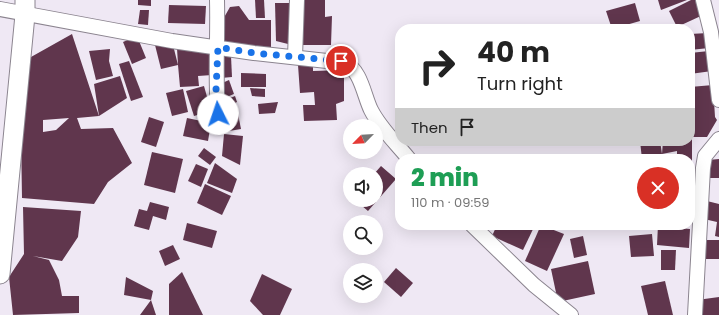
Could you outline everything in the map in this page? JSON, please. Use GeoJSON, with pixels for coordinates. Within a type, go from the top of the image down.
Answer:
{"type":"FeatureCollection","features":[{"type":"Feature","properties":{"kind":"street"},"geometry":{"type":"LineString","coordinates":[[217,0],[218,47],[216,90],[218,114]]}},
{"type":"Feature","properties":{"kind":"street"},"geometry":{"type":"LineString","coordinates":[[295,57],[297,0]]}},
{"type":"Feature","properties":{"kind":"street"},"geometry":{"type":"LineString","coordinates":[[703,0],[715,31],[719,100]]}},
{"type":"Feature","properties":{"kind":"street"},"geometry":{"type":"LineString","coordinates":[[0,274],[25,7]]}},
{"type":"Feature","properties":{"kind":"street"},"geometry":{"type":"LineString","coordinates":[[0,9],[25,7],[172,41],[295,57],[341,61],[350,66],[357,75],[375,117],[395,142]]}},
{"type":"Feature","properties":{"kind":"street"},"geometry":{"type":"LineString","coordinates":[[695,315],[703,168],[705,156],[719,140]]}},
{"type":"Feature","properties":{"kind":"street"},"geometry":{"type":"LineString","coordinates":[[398,146],[404,154]]}},
{"type":"Feature","properties":{"kind":"street"},"geometry":{"type":"LineString","coordinates":[[477,230],[534,285],[571,315]]}},
{"type":"Feature","properties":{"kind":"building"},"geometry":{"type":"Polygon","coordinates":[[[138,0],[151,0],[151,6],[138,5],[138,0]]]}},
{"type":"Feature","properties":{"kind":"building"},"geometry":{"type":"Polygon","coordinates":[[[255,0],[264,0],[265,18],[256,18],[255,0]]]}},
{"type":"Feature","properties":{"kind":"building"},"geometry":{"type":"Polygon","coordinates":[[[304,0],[325,0],[325,17],[332,16],[331,45],[299,45],[300,17],[304,17],[304,0]]]}},
{"type":"Feature","properties":{"kind":"building"},"geometry":{"type":"Polygon","coordinates":[[[658,0],[687,0],[661,10],[658,0]]]}},
{"type":"Feature","properties":{"kind":"building"},"geometry":{"type":"Polygon","coordinates":[[[691,0],[696,0],[703,15],[684,24],[676,24],[669,11],[691,0]]]}},
{"type":"Feature","properties":{"kind":"building"},"geometry":{"type":"Polygon","coordinates":[[[275,3],[291,3],[292,45],[276,41],[275,3]]]}},
{"type":"Feature","properties":{"kind":"building"},"geometry":{"type":"Polygon","coordinates":[[[635,3],[640,21],[630,24],[610,24],[606,11],[635,3]]]}},
{"type":"Feature","properties":{"kind":"building"},"geometry":{"type":"Polygon","coordinates":[[[169,5],[206,6],[205,24],[168,23],[169,5]]]}},
{"type":"Feature","properties":{"kind":"building"},"geometry":{"type":"Polygon","coordinates":[[[239,6],[249,20],[271,20],[271,52],[220,46],[222,21],[230,7],[239,6]]]}},
{"type":"Feature","properties":{"kind":"building"},"geometry":{"type":"Polygon","coordinates":[[[140,10],[149,10],[148,25],[138,24],[140,10]]]}},
{"type":"Feature","properties":{"kind":"building"},"geometry":{"type":"Polygon","coordinates":[[[708,33],[709,48],[695,49],[695,34],[708,33]]]}},
{"type":"Feature","properties":{"kind":"building"},"geometry":{"type":"Polygon","coordinates":[[[72,34],[99,116],[77,118],[81,129],[113,128],[132,163],[108,182],[94,204],[22,198],[21,136],[31,57],[72,34]],[[69,118],[43,120],[43,132],[56,130],[69,118]]]}},
{"type":"Feature","properties":{"kind":"building"},"geometry":{"type":"Polygon","coordinates":[[[137,36],[146,58],[132,64],[123,42],[137,36]]]}},
{"type":"Feature","properties":{"kind":"building"},"geometry":{"type":"Polygon","coordinates":[[[172,41],[178,65],[161,69],[155,45],[172,41]]]}},
{"type":"Feature","properties":{"kind":"building"},"geometry":{"type":"Polygon","coordinates":[[[192,47],[193,51],[210,51],[212,75],[198,76],[199,86],[180,87],[177,48],[192,47]]]}},
{"type":"Feature","properties":{"kind":"building"},"geometry":{"type":"Polygon","coordinates":[[[110,49],[109,61],[113,76],[96,80],[89,51],[110,49]]]}},
{"type":"Feature","properties":{"kind":"building"},"geometry":{"type":"Polygon","coordinates":[[[709,51],[712,71],[695,73],[695,52],[709,51]]]}},
{"type":"Feature","properties":{"kind":"building"},"geometry":{"type":"Polygon","coordinates":[[[231,56],[232,77],[221,78],[220,57],[231,56]]]}},
{"type":"Feature","properties":{"kind":"building"},"geometry":{"type":"Polygon","coordinates":[[[129,61],[143,97],[131,101],[119,64],[129,61]]]}},
{"type":"Feature","properties":{"kind":"building"},"geometry":{"type":"Polygon","coordinates":[[[298,65],[313,65],[313,71],[344,70],[344,101],[336,104],[337,120],[304,121],[303,105],[315,105],[314,92],[300,93],[298,65]]]}},
{"type":"Feature","properties":{"kind":"building"},"geometry":{"type":"Polygon","coordinates":[[[241,73],[266,74],[266,87],[241,87],[241,73]]]}},
{"type":"Feature","properties":{"kind":"building"},"geometry":{"type":"Polygon","coordinates":[[[120,76],[127,98],[99,116],[94,84],[120,76]]]}},
{"type":"Feature","properties":{"kind":"building"},"geometry":{"type":"Polygon","coordinates":[[[229,80],[234,94],[219,100],[220,84],[229,80]]]}},
{"type":"Feature","properties":{"kind":"building"},"geometry":{"type":"Polygon","coordinates":[[[713,85],[715,117],[717,120],[707,137],[695,137],[695,87],[713,85]]]}},
{"type":"Feature","properties":{"kind":"building"},"geometry":{"type":"Polygon","coordinates":[[[204,86],[211,111],[194,116],[186,91],[204,86]]]}},
{"type":"Feature","properties":{"kind":"building"},"geometry":{"type":"Polygon","coordinates":[[[250,88],[265,89],[265,97],[252,96],[250,88]]]}},
{"type":"Feature","properties":{"kind":"building"},"geometry":{"type":"Polygon","coordinates":[[[183,89],[188,112],[172,116],[166,93],[183,89]]]}},
{"type":"Feature","properties":{"kind":"building"},"geometry":{"type":"Polygon","coordinates":[[[235,96],[237,102],[231,105],[228,99],[235,96]]]}},
{"type":"Feature","properties":{"kind":"building"},"geometry":{"type":"Polygon","coordinates":[[[278,102],[275,113],[259,114],[258,104],[278,102]]]}},
{"type":"Feature","properties":{"kind":"building"},"geometry":{"type":"Polygon","coordinates":[[[237,109],[241,129],[223,132],[225,111],[237,109]]]}},
{"type":"Feature","properties":{"kind":"building"},"geometry":{"type":"Polygon","coordinates":[[[149,117],[164,122],[156,147],[141,142],[149,117]]]}},
{"type":"Feature","properties":{"kind":"building"},"geometry":{"type":"Polygon","coordinates":[[[187,118],[211,123],[208,141],[183,136],[187,118]]]}},
{"type":"Feature","properties":{"kind":"building"},"geometry":{"type":"Polygon","coordinates":[[[224,134],[243,136],[240,165],[222,156],[224,134]]]}},
{"type":"Feature","properties":{"kind":"building"},"geometry":{"type":"Polygon","coordinates":[[[641,146],[661,146],[662,154],[641,154],[641,146]]]}},
{"type":"Feature","properties":{"kind":"building"},"geometry":{"type":"Polygon","coordinates":[[[663,146],[692,146],[692,154],[677,154],[677,151],[662,154],[663,146]]]}},
{"type":"Feature","properties":{"kind":"building"},"geometry":{"type":"Polygon","coordinates":[[[204,148],[216,157],[210,165],[198,156],[204,148]]]}},
{"type":"Feature","properties":{"kind":"building"},"geometry":{"type":"Polygon","coordinates":[[[152,152],[183,159],[175,193],[144,185],[152,152]]]}},
{"type":"Feature","properties":{"kind":"building"},"geometry":{"type":"Polygon","coordinates":[[[719,159],[719,178],[709,178],[708,160],[719,159]]]}},
{"type":"Feature","properties":{"kind":"building"},"geometry":{"type":"Polygon","coordinates":[[[215,163],[237,179],[232,193],[207,183],[215,163]]]}},
{"type":"Feature","properties":{"kind":"building"},"geometry":{"type":"Polygon","coordinates":[[[196,164],[208,169],[201,187],[188,181],[196,164]]]}},
{"type":"Feature","properties":{"kind":"building"},"geometry":{"type":"Polygon","coordinates":[[[383,168],[395,178],[395,180],[383,194],[383,168]]]}},
{"type":"Feature","properties":{"kind":"building"},"geometry":{"type":"Polygon","coordinates":[[[205,184],[231,196],[222,215],[197,203],[205,184]]]}},
{"type":"Feature","properties":{"kind":"building"},"geometry":{"type":"Polygon","coordinates":[[[707,201],[719,204],[719,237],[715,236],[717,222],[704,219],[707,201]]]}},
{"type":"Feature","properties":{"kind":"building"},"geometry":{"type":"Polygon","coordinates":[[[150,202],[169,207],[166,220],[153,216],[149,230],[134,226],[139,209],[147,211],[150,202]]]}},
{"type":"Feature","properties":{"kind":"building"},"geometry":{"type":"Polygon","coordinates":[[[23,207],[81,211],[78,237],[62,261],[33,256],[49,260],[59,280],[62,296],[79,296],[79,313],[13,315],[9,277],[24,254],[23,207]]]}},
{"type":"Feature","properties":{"kind":"building"},"geometry":{"type":"Polygon","coordinates":[[[363,207],[372,207],[368,211],[363,207]]]}},
{"type":"Feature","properties":{"kind":"building"},"geometry":{"type":"Polygon","coordinates":[[[187,223],[217,231],[212,248],[183,240],[187,223]]]}},
{"type":"Feature","properties":{"kind":"building"},"geometry":{"type":"Polygon","coordinates":[[[495,230],[533,230],[523,250],[492,236],[495,230]]]}},
{"type":"Feature","properties":{"kind":"building"},"geometry":{"type":"Polygon","coordinates":[[[539,230],[554,230],[564,234],[547,271],[525,261],[539,230]]]}},
{"type":"Feature","properties":{"kind":"building"},"geometry":{"type":"Polygon","coordinates":[[[658,230],[690,230],[689,248],[657,245],[658,230]]]}},
{"type":"Feature","properties":{"kind":"building"},"geometry":{"type":"Polygon","coordinates":[[[652,234],[654,256],[631,257],[629,236],[652,234]]]}},
{"type":"Feature","properties":{"kind":"building"},"geometry":{"type":"Polygon","coordinates":[[[583,236],[587,255],[574,258],[570,239],[583,236]]]}},
{"type":"Feature","properties":{"kind":"building"},"geometry":{"type":"Polygon","coordinates":[[[703,240],[719,240],[719,259],[703,259],[703,240]]]}},
{"type":"Feature","properties":{"kind":"building"},"geometry":{"type":"Polygon","coordinates":[[[173,245],[180,259],[165,266],[159,251],[173,245]]]}},
{"type":"Feature","properties":{"kind":"building"},"geometry":{"type":"Polygon","coordinates":[[[661,250],[676,250],[675,270],[661,270],[661,250]]]}},
{"type":"Feature","properties":{"kind":"building"},"geometry":{"type":"Polygon","coordinates":[[[588,261],[595,294],[558,302],[551,269],[588,261]]]}},
{"type":"Feature","properties":{"kind":"building"},"geometry":{"type":"Polygon","coordinates":[[[396,268],[413,283],[401,297],[384,282],[396,268]]]}},
{"type":"Feature","properties":{"kind":"building"},"geometry":{"type":"Polygon","coordinates":[[[182,272],[203,315],[169,315],[169,284],[182,272]]]}},
{"type":"Feature","properties":{"kind":"building"},"geometry":{"type":"Polygon","coordinates":[[[262,274],[292,289],[280,315],[263,315],[250,301],[262,274]]]}},
{"type":"Feature","properties":{"kind":"building"},"geometry":{"type":"Polygon","coordinates":[[[126,277],[153,291],[151,300],[124,295],[126,277]]]}},
{"type":"Feature","properties":{"kind":"building"},"geometry":{"type":"Polygon","coordinates":[[[665,281],[673,315],[648,315],[641,286],[665,281]]]}},
{"type":"Feature","properties":{"kind":"building"},"geometry":{"type":"Polygon","coordinates":[[[719,297],[719,315],[699,315],[697,300],[719,297]]]}},
{"type":"Feature","properties":{"kind":"building"},"geometry":{"type":"Polygon","coordinates":[[[151,300],[156,315],[140,315],[151,300]]]}},
{"type":"Feature","properties":{"kind":"route"},"geometry":{"type":"LineString","coordinates":[[218,114],[216,90],[218,47],[254,53],[341,61]]}}]}
